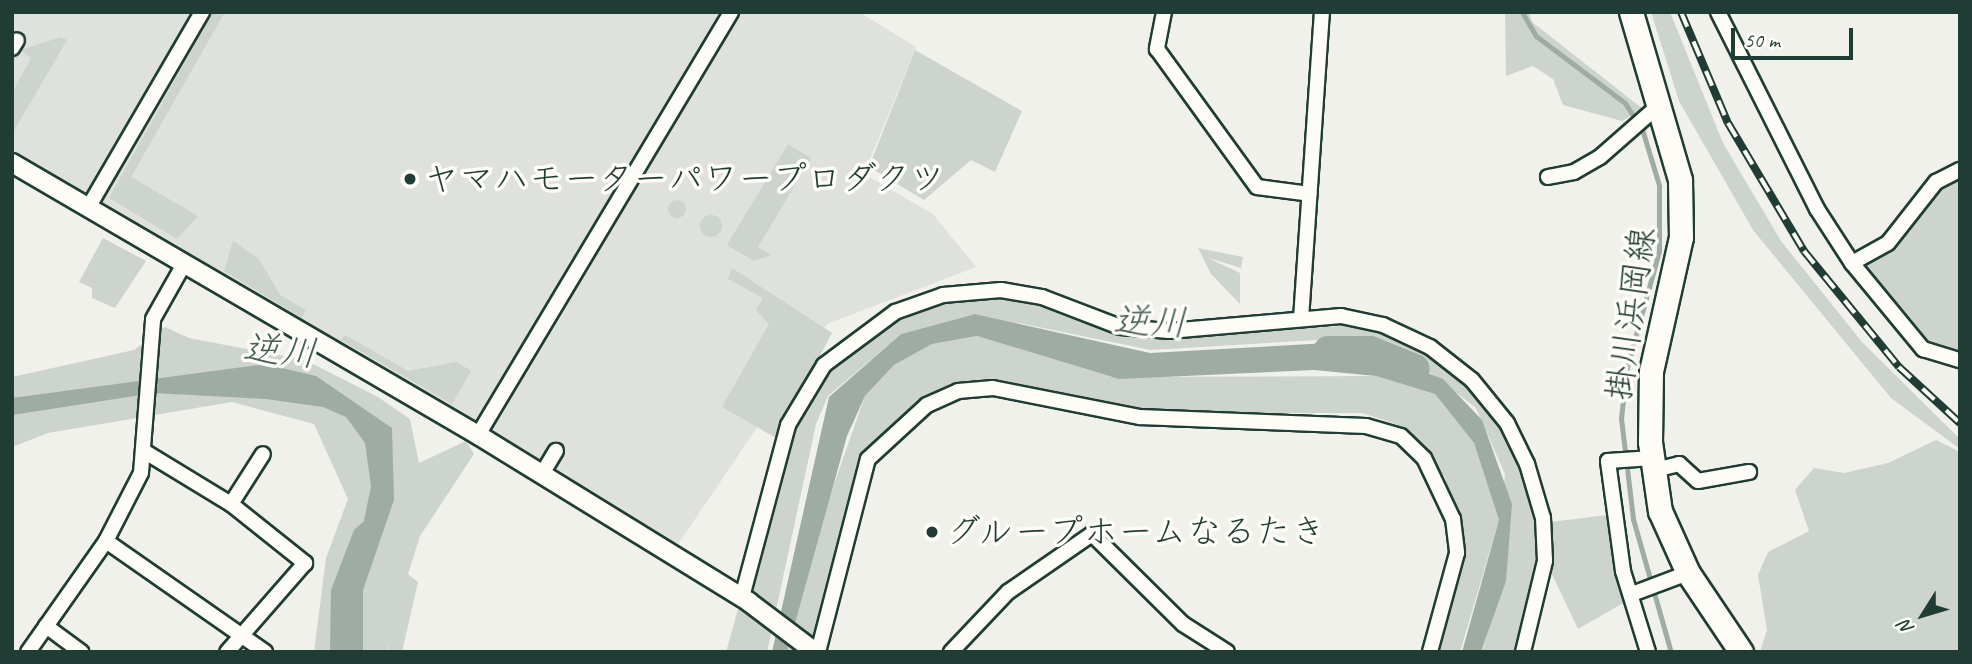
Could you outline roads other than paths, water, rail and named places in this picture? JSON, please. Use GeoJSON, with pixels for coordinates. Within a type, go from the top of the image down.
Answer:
{"type":"FeatureCollection","features":[{"type":"Feature","properties":{"kind":"main road","name":"掛川浜岡線"},"geometry":{"type":"LineString","coordinates":[[1631,12],[1653,110],[1680,180],[1681,237],[1651,371],[1648,462],[1678,577],[1741,652]]}},
{"type":"Feature","properties":{"kind":"street"},"geometry":{"type":"LineString","coordinates":[[88,208],[202,12]]}},
{"type":"Feature","properties":{"kind":"street"},"geometry":{"type":"LineString","coordinates":[[478,435],[731,12]]}},
{"type":"Feature","properties":{"kind":"street"},"geometry":{"type":"LineString","coordinates":[[1164,12],[1157,50],[1257,187],[1310,194]]}},
{"type":"Feature","properties":{"kind":"street"},"geometry":{"type":"LineString","coordinates":[[1301,319],[1322,12]]}},
{"type":"Feature","properties":{"kind":"street"},"geometry":{"type":"LineString","coordinates":[[1718,12],[1817,209],[1852,263],[1923,349],[1960,360]]}},
{"type":"Feature","properties":{"kind":"street"},"geometry":{"type":"LineString","coordinates":[[1548,177],[1574,172],[1600,157],[1653,110]]}},
{"type":"Feature","properties":{"kind":"street"},"geometry":{"type":"LineString","coordinates":[[12,163],[478,435],[746,599],[814,650],[868,459],[927,405],[958,391],[993,388],[1140,417],[1366,426],[1401,436],[1424,458],[1453,519],[1457,553],[1430,652]]}},
{"type":"Feature","properties":{"kind":"street"},"geometry":{"type":"LineString","coordinates":[[1852,263],[1888,243],[1936,182],[1960,170]]}},
{"type":"Feature","properties":{"kind":"street"},"geometry":{"type":"LineString","coordinates":[[28,652],[106,541],[147,453],[148,352],[152,319],[184,264]]}},
{"type":"Feature","properties":{"kind":"street"},"geometry":{"type":"LineString","coordinates":[[746,599],[788,425],[803,394],[824,365],[895,312],[943,295],[1001,289],[1042,296],[1120,327],[1169,331],[1341,316],[1383,325],[1430,347],[1472,380],[1507,422],[1543,518],[1545,561],[1524,652]]}},
{"type":"Feature","properties":{"kind":"street"},"geometry":{"type":"LineString","coordinates":[[542,474],[556,451]]}},
{"type":"Feature","properties":{"kind":"street"},"geometry":{"type":"LineString","coordinates":[[147,453],[231,504],[305,563],[227,652]]}},
{"type":"Feature","properties":{"kind":"street"},"geometry":{"type":"LineString","coordinates":[[231,504],[263,454]]}},
{"type":"Feature","properties":{"kind":"street"},"geometry":{"type":"LineString","coordinates":[[1648,652],[1637,592],[1615,529],[1608,461],[1679,464],[1698,481],[1749,472]]}},
{"type":"Feature","properties":{"kind":"street"},"geometry":{"type":"LineString","coordinates":[[950,652],[1008,592],[1092,534],[1183,624],[1227,652]]}},
{"type":"Feature","properties":{"kind":"street"},"geometry":{"type":"LineString","coordinates":[[106,541],[265,652]]}},
{"type":"Feature","properties":{"kind":"street"},"geometry":{"type":"LineString","coordinates":[[1637,592],[1678,577]]}},
{"type":"Feature","properties":{"kind":"street"},"geometry":{"type":"LineString","coordinates":[[46,626],[81,652]]}},
{"type":"Feature","properties":{"kind":"waterway"},"geometry":{"type":"LineString","coordinates":[[1522,12],[1536,36],[1625,103],[1642,129],[1659,185],[1659,251],[1627,367],[1621,418],[1633,519],[1671,652]]}},
{"type":"Feature","properties":{"kind":"waterway","name":"逆川"},"geometry":{"type":"LineString","coordinates":[[1328,351],[1370,351],[1415,369]]}},
{"type":"Feature","properties":{"kind":"railway"},"geometry":{"type":"LineString","coordinates":[[1681,12],[1728,123],[1804,251],[1899,367],[1960,423]]}},
{"type":"Feature","properties":{"kind":"place","name":"ヤマハモーターパワープロダクツ"},"geometry":{"type":"Point","coordinates":[410,179]}},
{"type":"Feature","properties":{"kind":"place","name":"グループホームなるたき"},"geometry":{"type":"Point","coordinates":[932,532]}}]}
